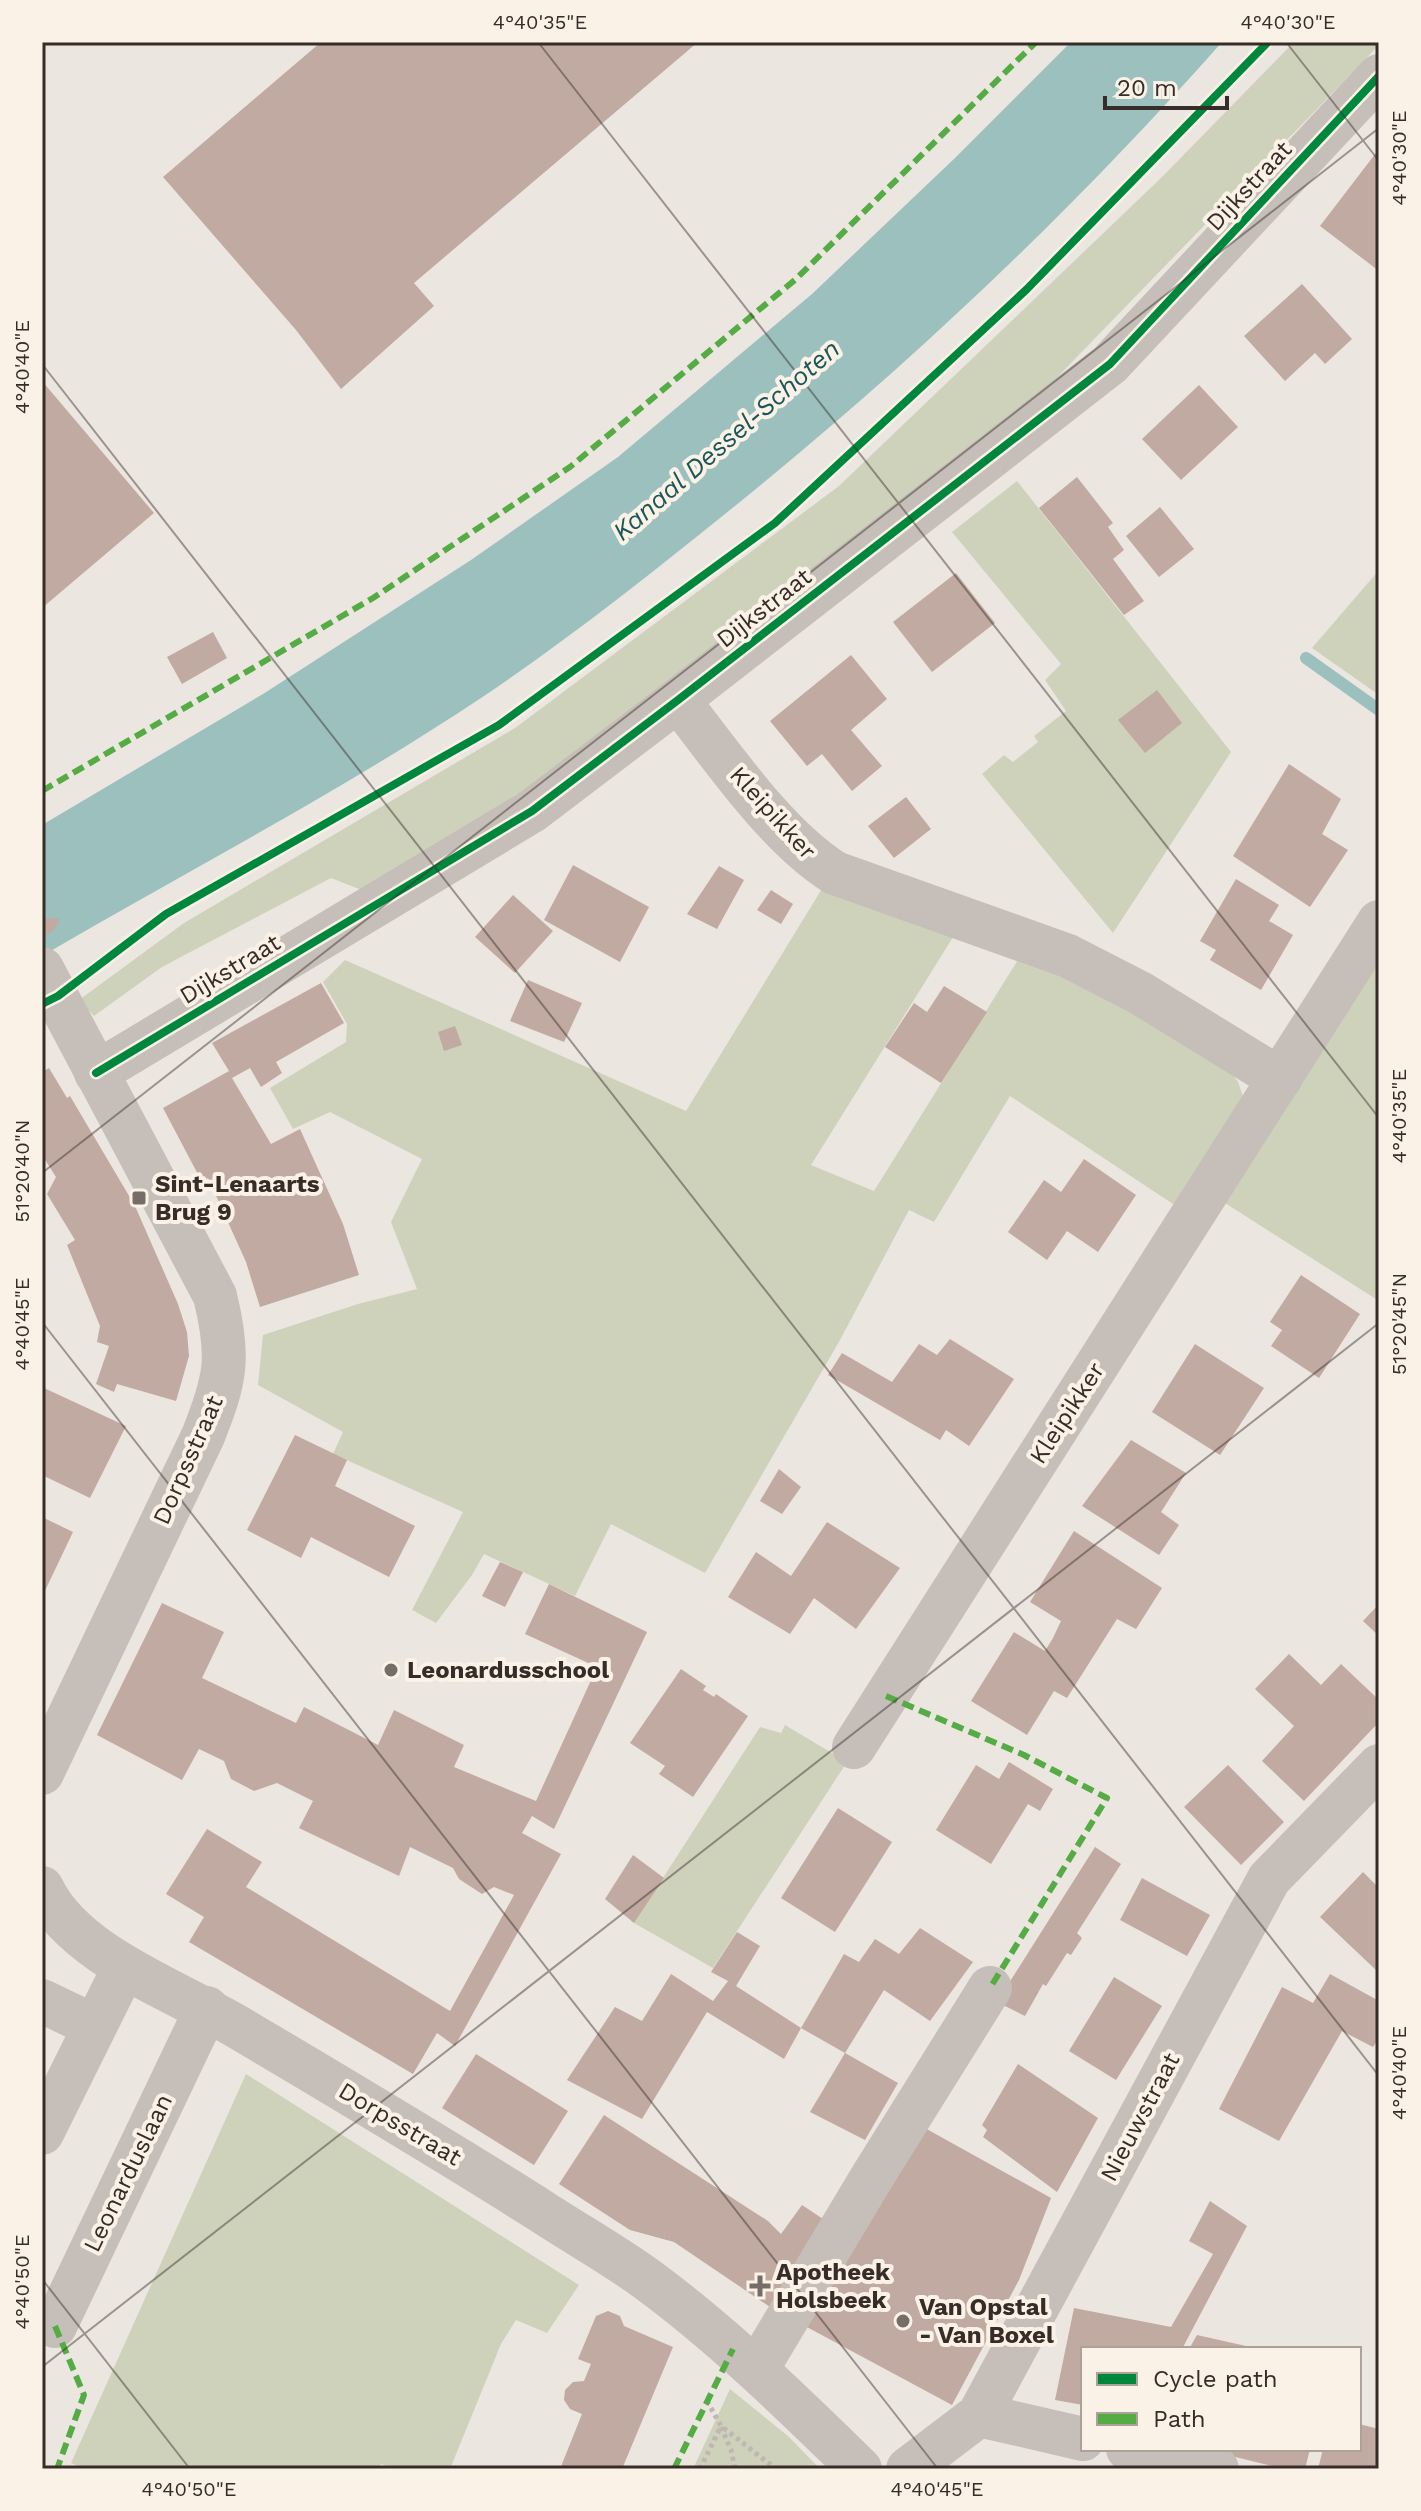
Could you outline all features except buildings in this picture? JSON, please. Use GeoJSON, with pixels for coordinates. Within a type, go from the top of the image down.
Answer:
{"type":"FeatureCollection","features":[{"type":"Feature","properties":{"kind":"street","name":"Dijkstraat"},"geometry":{"type":"LineString","coordinates":[[96,1073],[532,811],[678,700],[1110,364],[1379,76]]}},
{"type":"Feature","properties":{"kind":"street","name":"Kleipikker"},"geometry":{"type":"LineString","coordinates":[[678,700],[790,837],[812,859],[835,873],[1068,956],[1140,993],[1280,1079]]}},
{"type":"Feature","properties":{"kind":"street","name":"Kleipikker"},"geometry":{"type":"LineString","coordinates":[[854,1747],[1379,922]]}},
{"type":"Feature","properties":{"kind":"street","name":"Dorpsstraat"},"geometry":{"type":"LineString","coordinates":[[42,1773],[203,1436],[219,1396],[225,1356],[215,1296],[43,971]]}},
{"type":"Feature","properties":{"kind":"street","name":"Nieuwstraat"},"geometry":{"type":"LineString","coordinates":[[908,2469],[979,2415],[1269,1879],[1379,1766]]}},
{"type":"Feature","properties":{"kind":"street","name":"Dorpsstraat"},"geometry":{"type":"LineString","coordinates":[[42,1888],[47,1899],[79,1933],[124,1968],[207,2008],[467,2164],[647,2279],[757,2369],[860,2469]]}},
{"type":"Feature","properties":{"kind":"street"},"geometry":{"type":"LineString","coordinates":[[42,2133],[124,1968]]}},
{"type":"Feature","properties":{"kind":"street"},"geometry":{"type":"LineString","coordinates":[[757,2369],[990,1988]]}},
{"type":"Feature","properties":{"kind":"street"},"geometry":{"type":"LineString","coordinates":[[42,2001],[94,2026]]}},
{"type":"Feature","properties":{"kind":"street","name":"Leonarduslaan"},"geometry":{"type":"LineString","coordinates":[[42,2320],[55,2326],[207,2008]]}},
{"type":"Feature","properties":{"kind":"street"},"geometry":{"type":"LineString","coordinates":[[979,2415],[1081,2439]]}},
{"type":"Feature","properties":{"kind":"street"},"geometry":{"type":"LineString","coordinates":[[1137,2451],[1217,2469]]}},
{"type":"Feature","properties":{"kind":"path"},"geometry":{"type":"LineString","coordinates":[[707,2401],[731,2450],[735,2469]]}},
{"type":"Feature","properties":{"kind":"path"},"geometry":{"type":"LineString","coordinates":[[700,2469],[721,2426]]}},
{"type":"Feature","properties":{"kind":"path"},"geometry":{"type":"LineString","coordinates":[[721,2426],[776,2469]]}},
{"type":"Feature","properties":{"kind":"green space"},"geometry":{"type":"Polygon","coordinates":[[[1294,42],[1379,42],[1379,45],[1043,392],[526,794],[364,891],[331,878],[162,967],[94,1016],[79,1000],[184,923],[515,728],[839,486],[1162,177],[1294,42]]]}},
{"type":"Feature","properties":{"kind":"green space"},"geometry":{"type":"Polygon","coordinates":[[[1017,481],[1231,752],[1113,933],[982,774],[1004,755],[1013,762],[1038,742],[1034,736],[1066,711],[1045,680],[1061,664],[952,532],[1017,481]]]}},
{"type":"Feature","properties":{"kind":"green space"},"geometry":{"type":"Polygon","coordinates":[[[1379,570],[1379,695],[1312,648],[1379,570]]]}},
{"type":"Feature","properties":{"kind":"green space"},"geometry":{"type":"Polygon","coordinates":[[[823,887],[955,934],[811,1165],[874,1191],[1021,955],[1059,966],[1230,1070],[1244,1099],[1179,1208],[1010,1096],[934,1222],[909,1210],[840,1340],[705,1573],[611,1524],[575,1596],[484,1554],[436,1623],[412,1610],[463,1512],[333,1454],[343,1432],[258,1385],[263,1335],[358,1304],[417,1289],[391,1222],[422,1159],[330,1112],[293,1129],[270,1088],[346,1042],[347,1024],[323,982],[345,960],[686,1111],[823,887]]]}},
{"type":"Feature","properties":{"kind":"green space"},"geometry":{"type":"Polygon","coordinates":[[[1379,955],[1379,1301],[1225,1203],[1379,955]]]}},
{"type":"Feature","properties":{"kind":"green space"},"geometry":{"type":"Polygon","coordinates":[[[785,1725],[847,1762],[713,1968],[634,1923],[760,1727],[781,1733],[785,1725]]]}},
{"type":"Feature","properties":{"kind":"green space"},"geometry":{"type":"Polygon","coordinates":[[[246,2074],[579,2285],[547,2333],[516,2320],[501,2344],[450,2469],[394,2469],[381,2464],[378,2469],[85,2469],[71,2463],[246,2074]]]}},
{"type":"Feature","properties":{"kind":"green space"},"geometry":{"type":"Polygon","coordinates":[[[730,2389],[788,2436],[820,2469],[693,2469],[730,2389]]]}},
{"type":"Feature","properties":{"kind":"water","name":"Kanaal Dessel-Schoten"},"geometry":{"type":"Polygon","coordinates":[[[1071,42],[1222,42],[1105,168],[983,289],[791,460],[636,585],[515,675],[430,731],[321,797],[42,956],[42,825],[263,694],[471,560],[618,457],[812,294],[1071,42]]]}},
{"type":"Feature","properties":{"kind":"waterway"},"geometry":{"type":"LineString","coordinates":[[1306,658],[1379,710]]}},
{"type":"Feature","properties":{"kind":"marked path"},"geometry":{"type":"LineString","coordinates":[[42,791],[373,598],[570,467],[796,279],[1036,42]]}},
{"type":"Feature","properties":{"kind":"marked path"},"geometry":{"type":"LineString","coordinates":[[886,1696],[1024,1755],[1107,1798],[990,1988]]}},
{"type":"Feature","properties":{"kind":"marked path"},"geometry":{"type":"LineString","coordinates":[[55,2326],[84,2395],[57,2469]]}},
{"type":"Feature","properties":{"kind":"marked path"},"geometry":{"type":"LineString","coordinates":[[674,2469],[733,2349]]}},
{"type":"Feature","properties":{"kind":"cycle path"},"geometry":{"type":"LineString","coordinates":[[42,1004],[58,996],[166,914],[499,725],[775,523],[1027,289],[1268,42]]}},
{"type":"Feature","properties":{"kind":"cycle path"},"geometry":{"type":"LineString","coordinates":[[96,1073],[532,811],[678,700],[1110,364],[1379,76]]}},
{"type":"Feature","properties":{"kind":"place","name":"Sint-Lenaarts Brug 9"},"geometry":{"type":"Point","coordinates":[139,1198]}},
{"type":"Feature","properties":{"kind":"place","name":"Leonardusschool"},"geometry":{"type":"Point","coordinates":[391,1670]}},
{"type":"Feature","properties":{"kind":"place","name":"Apotheek Holsbeek"},"geometry":{"type":"Point","coordinates":[760,2286]}},
{"type":"Feature","properties":{"kind":"place","name":"Van Opstal - Van Boxel"},"geometry":{"type":"Point","coordinates":[903,2321]}}]}
